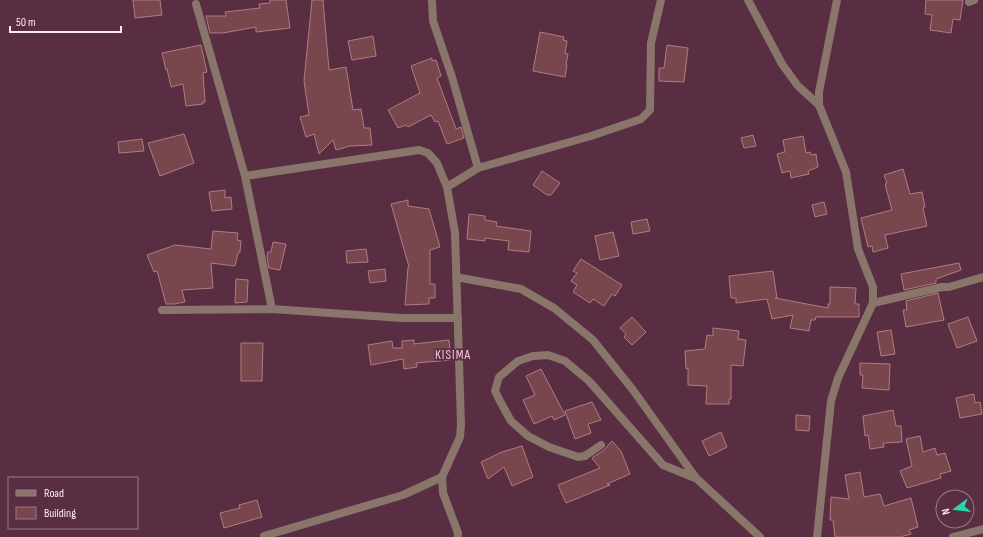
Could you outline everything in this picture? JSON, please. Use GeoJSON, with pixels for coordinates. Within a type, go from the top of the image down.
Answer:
{"type":"FeatureCollection","features":[{"type":"Feature","properties":{"kind":"street"},"geometry":{"type":"LineString","coordinates":[[432,0],[432,21],[452,77],[478,168]]}},
{"type":"Feature","properties":{"kind":"street"},"geometry":{"type":"LineString","coordinates":[[447,186],[478,168],[591,136],[641,119],[650,110],[652,43],[661,0]]}},
{"type":"Feature","properties":{"kind":"street"},"geometry":{"type":"LineString","coordinates":[[748,0],[782,64],[798,86],[819,105]]}},
{"type":"Feature","properties":{"kind":"street"},"geometry":{"type":"LineString","coordinates":[[817,537],[831,401],[838,378],[873,303],[873,287],[858,249],[846,172],[819,105],[819,92],[837,0]]}},
{"type":"Feature","properties":{"kind":"street"},"geometry":{"type":"LineString","coordinates":[[196,4],[245,176],[272,309]]}},
{"type":"Feature","properties":{"kind":"street"},"geometry":{"type":"LineString","coordinates":[[245,176],[419,150],[428,153],[437,164],[447,186],[454,233],[461,424],[460,437],[442,478],[443,493],[458,533],[458,537]]}},
{"type":"Feature","properties":{"kind":"street"},"geometry":{"type":"LineString","coordinates":[[456,277],[521,288],[554,308],[593,340],[633,390],[696,478],[760,537]]}},
{"type":"Feature","properties":{"kind":"street"},"geometry":{"type":"LineString","coordinates":[[873,303],[942,287],[949,287],[983,277]]}},
{"type":"Feature","properties":{"kind":"street"},"geometry":{"type":"LineString","coordinates":[[162,310],[272,309],[402,318],[458,318]]}},
{"type":"Feature","properties":{"kind":"street"},"geometry":{"type":"LineString","coordinates":[[601,445],[585,456],[578,457],[549,447],[528,436],[511,421],[495,391],[499,377],[518,361],[533,356],[548,355],[565,362],[589,381],[663,465],[696,478]]}},
{"type":"Feature","properties":{"kind":"street"},"geometry":{"type":"LineString","coordinates":[[264,536],[403,495],[442,478]]}},
{"type":"Feature","properties":{"kind":"street"},"geometry":{"type":"LineString","coordinates":[[953,537],[983,529]]}},
{"type":"Feature","properties":{"kind":"building"},"geometry":{"type":"Polygon","coordinates":[[[133,0],[160,0],[162,15],[135,18],[133,0]]]}},
{"type":"Feature","properties":{"kind":"building"},"geometry":{"type":"Polygon","coordinates":[[[270,0],[286,0],[290,28],[256,32],[256,27],[223,33],[210,33],[206,16],[226,16],[225,12],[260,8],[259,4],[270,3],[270,0]]]}},
{"type":"Feature","properties":{"kind":"building"},"geometry":{"type":"Polygon","coordinates":[[[312,0],[323,0],[329,70],[346,67],[353,110],[361,109],[364,128],[370,128],[372,145],[350,146],[336,150],[333,140],[319,154],[314,134],[306,137],[300,117],[309,115],[304,81],[312,0]]]}},
{"type":"Feature","properties":{"kind":"building"},"geometry":{"type":"Polygon","coordinates":[[[926,0],[963,0],[960,20],[953,19],[951,33],[930,30],[932,15],[925,14],[926,0]]]}},
{"type":"Feature","properties":{"kind":"building"},"geometry":{"type":"Polygon","coordinates":[[[540,32],[564,37],[563,40],[567,41],[565,53],[568,54],[565,77],[533,71],[540,32]]]}},
{"type":"Feature","properties":{"kind":"building"},"geometry":{"type":"Polygon","coordinates":[[[373,36],[376,56],[352,60],[348,41],[373,36]]]}},
{"type":"Feature","properties":{"kind":"building"},"geometry":{"type":"Polygon","coordinates":[[[201,45],[207,72],[203,73],[205,102],[203,102],[203,104],[186,106],[183,84],[171,87],[162,53],[201,45]]]}},
{"type":"Feature","properties":{"kind":"building"},"geometry":{"type":"Polygon","coordinates":[[[667,45],[688,48],[684,82],[659,81],[659,68],[664,68],[667,45]]]}},
{"type":"Feature","properties":{"kind":"building"},"geometry":{"type":"Polygon","coordinates":[[[432,58],[432,61],[436,60],[441,76],[437,78],[456,129],[461,127],[464,138],[447,144],[438,121],[435,122],[431,115],[408,127],[406,125],[398,128],[388,110],[420,93],[411,66],[432,58]]]}},
{"type":"Feature","properties":{"kind":"building"},"geometry":{"type":"Polygon","coordinates":[[[184,134],[194,163],[160,176],[148,143],[184,134]]]}},
{"type":"Feature","properties":{"kind":"building"},"geometry":{"type":"Polygon","coordinates":[[[753,135],[756,146],[744,148],[741,138],[753,135]]]}},
{"type":"Feature","properties":{"kind":"building"},"geometry":{"type":"Polygon","coordinates":[[[803,136],[806,153],[810,152],[811,155],[816,154],[818,167],[808,171],[809,174],[791,178],[790,171],[782,173],[777,154],[785,152],[783,140],[803,136]]]}},
{"type":"Feature","properties":{"kind":"building"},"geometry":{"type":"Polygon","coordinates":[[[142,139],[144,151],[119,153],[118,142],[142,139]]]}},
{"type":"Feature","properties":{"kind":"building"},"geometry":{"type":"Polygon","coordinates":[[[903,169],[910,194],[922,192],[925,207],[923,208],[927,226],[885,235],[888,248],[873,252],[872,246],[868,247],[861,218],[892,210],[884,175],[903,169]]]}},
{"type":"Feature","properties":{"kind":"building"},"geometry":{"type":"Polygon","coordinates":[[[542,171],[560,183],[551,195],[547,195],[533,185],[542,171]]]}},
{"type":"Feature","properties":{"kind":"building"},"geometry":{"type":"Polygon","coordinates":[[[225,190],[225,198],[231,197],[232,209],[212,211],[209,192],[225,190]]]}},
{"type":"Feature","properties":{"kind":"building"},"geometry":{"type":"Polygon","coordinates":[[[408,200],[408,206],[429,209],[440,247],[430,250],[430,284],[435,284],[435,298],[429,298],[429,304],[405,305],[409,267],[391,204],[408,200]]]}},
{"type":"Feature","properties":{"kind":"building"},"geometry":{"type":"Polygon","coordinates":[[[824,202],[827,214],[815,217],[812,205],[824,202]]]}},
{"type":"Feature","properties":{"kind":"building"},"geometry":{"type":"Polygon","coordinates":[[[469,214],[485,216],[485,220],[497,222],[496,226],[531,231],[529,252],[508,250],[509,241],[485,238],[485,241],[467,239],[469,214]]]}},
{"type":"Feature","properties":{"kind":"building"},"geometry":{"type":"Polygon","coordinates":[[[647,219],[650,231],[633,234],[631,222],[647,219]]]}},
{"type":"Feature","properties":{"kind":"building"},"geometry":{"type":"Polygon","coordinates":[[[213,231],[238,233],[237,240],[241,241],[240,252],[238,253],[235,266],[211,263],[213,288],[182,290],[185,302],[166,304],[157,271],[154,272],[147,255],[175,245],[211,249],[213,231]]]}},
{"type":"Feature","properties":{"kind":"building"},"geometry":{"type":"Polygon","coordinates":[[[613,232],[619,256],[600,260],[595,236],[613,232]]]}},
{"type":"Feature","properties":{"kind":"building"},"geometry":{"type":"Polygon","coordinates":[[[273,242],[286,244],[280,270],[269,268],[267,257],[268,252],[271,252],[273,242]]]}},
{"type":"Feature","properties":{"kind":"building"},"geometry":{"type":"Polygon","coordinates":[[[366,249],[368,262],[347,263],[346,251],[366,249]]]}},
{"type":"Feature","properties":{"kind":"building"},"geometry":{"type":"Polygon","coordinates":[[[581,259],[622,285],[615,296],[612,294],[604,306],[593,299],[590,303],[573,292],[577,285],[571,281],[577,273],[573,271],[581,259]]]}},
{"type":"Feature","properties":{"kind":"building"},"geometry":{"type":"Polygon","coordinates":[[[959,263],[961,270],[936,279],[936,283],[904,290],[901,274],[959,263]]]}},
{"type":"Feature","properties":{"kind":"building"},"geometry":{"type":"Polygon","coordinates":[[[385,269],[386,281],[370,283],[368,271],[385,269]]]}},
{"type":"Feature","properties":{"kind":"building"},"geometry":{"type":"Polygon","coordinates":[[[773,271],[777,298],[775,298],[828,308],[828,304],[830,304],[830,287],[856,288],[855,304],[859,304],[859,317],[816,317],[815,320],[811,320],[809,331],[790,328],[793,315],[772,319],[767,299],[736,303],[736,298],[731,298],[729,276],[773,271]]]}},
{"type":"Feature","properties":{"kind":"building"},"geometry":{"type":"Polygon","coordinates":[[[236,279],[248,280],[247,302],[235,303],[236,279]]]}},
{"type":"Feature","properties":{"kind":"building"},"geometry":{"type":"Polygon","coordinates":[[[938,293],[944,320],[906,327],[903,310],[907,310],[906,301],[938,293]]]}},
{"type":"Feature","properties":{"kind":"building"},"geometry":{"type":"Polygon","coordinates":[[[632,317],[646,332],[632,345],[624,337],[626,334],[620,328],[632,317]]]}},
{"type":"Feature","properties":{"kind":"building"},"geometry":{"type":"Polygon","coordinates":[[[968,317],[977,341],[957,348],[948,324],[968,317]]]}},
{"type":"Feature","properties":{"kind":"building"},"geometry":{"type":"Polygon","coordinates":[[[713,328],[739,331],[738,339],[746,340],[743,366],[731,365],[731,399],[729,399],[729,404],[706,404],[707,386],[688,385],[688,368],[686,369],[685,351],[705,349],[707,335],[713,336],[713,328]]]}},
{"type":"Feature","properties":{"kind":"building"},"geometry":{"type":"Polygon","coordinates":[[[891,330],[895,354],[881,356],[877,332],[891,330]]]}},
{"type":"Feature","properties":{"kind":"building"},"geometry":{"type":"Polygon","coordinates":[[[414,340],[414,344],[449,340],[451,360],[416,363],[417,367],[404,369],[403,359],[371,365],[368,345],[392,341],[393,348],[402,348],[402,341],[414,340]]]}},
{"type":"Feature","properties":{"kind":"building"},"geometry":{"type":"Polygon","coordinates":[[[241,343],[263,343],[262,381],[241,381],[241,343]]]}},
{"type":"Feature","properties":{"kind":"building"},"geometry":{"type":"Polygon","coordinates":[[[860,363],[890,364],[889,390],[862,388],[863,375],[860,375],[860,363]]]}},
{"type":"Feature","properties":{"kind":"building"},"geometry":{"type":"Polygon","coordinates":[[[541,369],[565,415],[554,420],[552,416],[534,424],[523,400],[535,395],[526,376],[541,369]]]}},
{"type":"Feature","properties":{"kind":"building"},"geometry":{"type":"Polygon","coordinates":[[[974,394],[975,403],[980,402],[982,414],[960,418],[956,398],[974,394]]]}},
{"type":"Feature","properties":{"kind":"building"},"geometry":{"type":"Polygon","coordinates":[[[592,402],[601,420],[588,424],[591,433],[575,439],[565,411],[592,402]]]}},
{"type":"Feature","properties":{"kind":"building"},"geometry":{"type":"Polygon","coordinates":[[[893,410],[896,426],[901,426],[902,442],[883,443],[884,447],[870,449],[868,435],[865,436],[863,416],[893,410]]]}},
{"type":"Feature","properties":{"kind":"building"},"geometry":{"type":"Polygon","coordinates":[[[796,415],[810,416],[809,431],[796,430],[796,415]]]}},
{"type":"Feature","properties":{"kind":"building"},"geometry":{"type":"Polygon","coordinates":[[[721,432],[727,447],[709,456],[702,441],[721,432]]]}},
{"type":"Feature","properties":{"kind":"building"},"geometry":{"type":"Polygon","coordinates":[[[920,436],[923,452],[935,448],[937,455],[945,453],[951,471],[940,474],[941,478],[907,488],[900,471],[912,466],[906,439],[920,436]]]}},
{"type":"Feature","properties":{"kind":"building"},"geometry":{"type":"Polygon","coordinates":[[[612,441],[621,451],[630,474],[607,484],[610,485],[566,503],[558,485],[600,468],[592,458],[604,450],[612,441]]]}},
{"type":"Feature","properties":{"kind":"building"},"geometry":{"type":"Polygon","coordinates":[[[522,446],[533,477],[512,486],[504,467],[488,479],[481,462],[502,452],[522,446]]]}},
{"type":"Feature","properties":{"kind":"building"},"geometry":{"type":"Polygon","coordinates":[[[860,472],[864,497],[880,494],[884,506],[911,498],[918,527],[909,530],[911,534],[900,537],[835,537],[833,520],[830,520],[831,497],[849,499],[845,475],[860,472]]]}},
{"type":"Feature","properties":{"kind":"building"},"geometry":{"type":"Polygon","coordinates":[[[257,500],[262,517],[224,528],[220,513],[240,508],[239,505],[257,500]]]}},
{"type":"Feature","properties":{"kind":"district","name":"KISIMA"},"geometry":{"type":"Point","coordinates":[453,355]}}]}
